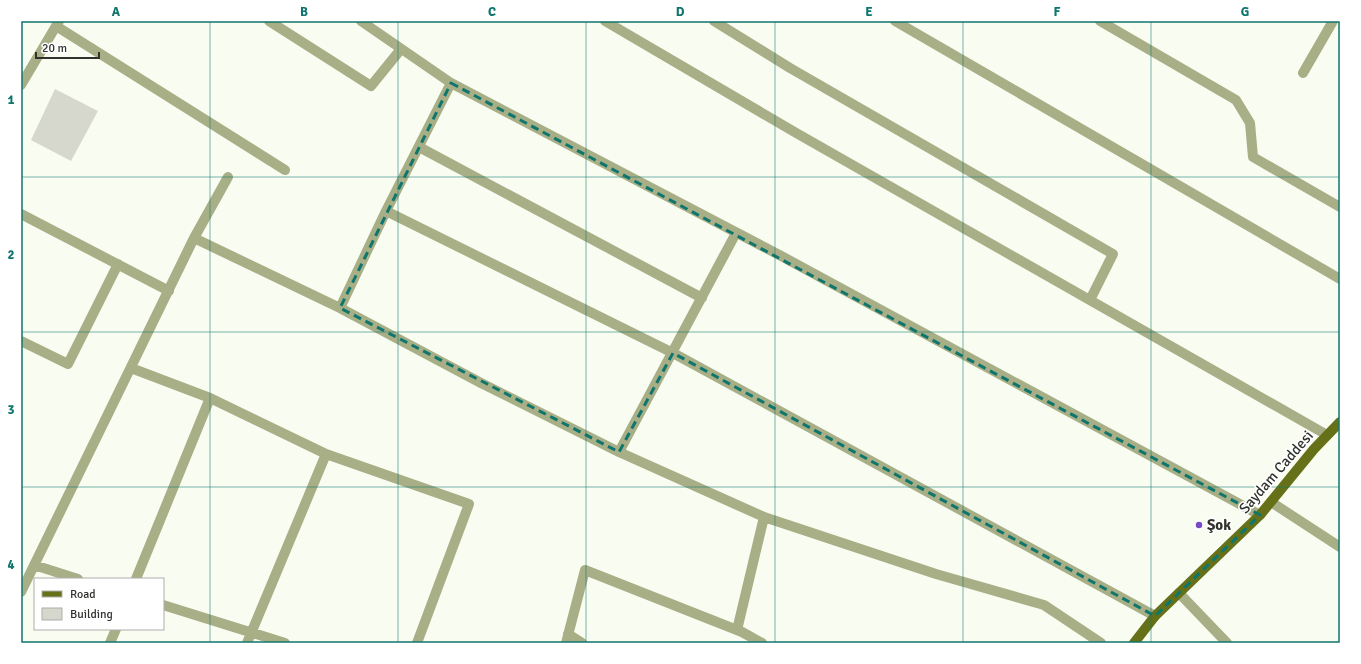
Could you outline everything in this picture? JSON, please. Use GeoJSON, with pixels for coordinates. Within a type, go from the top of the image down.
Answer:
{"type":"FeatureCollection","features":[{"type":"Feature","properties":{"kind":"main road","name":"Saydam Caddesi"},"geometry":{"type":"LineString","coordinates":[[1134,643],[1155,616],[1260,515],[1314,449],[1340,422]]}},
{"type":"Feature","properties":{"kind":"street"},"geometry":{"type":"LineString","coordinates":[[269,21],[371,86],[401,49]]}},
{"type":"Feature","properties":{"kind":"street"},"geometry":{"type":"LineString","coordinates":[[361,21],[452,83],[736,233],[1260,515]]}},
{"type":"Feature","properties":{"kind":"street"},"geometry":{"type":"LineString","coordinates":[[605,21],[798,134],[1328,435]]}},
{"type":"Feature","properties":{"kind":"street"},"geometry":{"type":"LineString","coordinates":[[714,21],[790,68],[1113,254],[1090,300]]}},
{"type":"Feature","properties":{"kind":"street"},"geometry":{"type":"LineString","coordinates":[[895,21],[1340,279]]}},
{"type":"Feature","properties":{"kind":"street"},"geometry":{"type":"LineString","coordinates":[[1100,21],[1236,100],[1250,123],[1253,157],[1340,208]]}},
{"type":"Feature","properties":{"kind":"street"},"geometry":{"type":"LineString","coordinates":[[1303,73],[1333,21]]}},
{"type":"Feature","properties":{"kind":"street"},"geometry":{"type":"LineString","coordinates":[[21,84],[58,24],[285,170]]}},
{"type":"Feature","properties":{"kind":"street"},"geometry":{"type":"LineString","coordinates":[[340,308],[386,211],[452,83]]}},
{"type":"Feature","properties":{"kind":"street"},"geometry":{"type":"LineString","coordinates":[[419,147],[702,298]]}},
{"type":"Feature","properties":{"kind":"street"},"geometry":{"type":"LineString","coordinates":[[21,592],[194,238],[228,177]]}},
{"type":"Feature","properties":{"kind":"street"},"geometry":{"type":"LineString","coordinates":[[386,211],[673,353],[1155,616]]}},
{"type":"Feature","properties":{"kind":"street"},"geometry":{"type":"LineString","coordinates":[[21,214],[169,291]]}},
{"type":"Feature","properties":{"kind":"street"},"geometry":{"type":"LineString","coordinates":[[619,452],[736,233]]}},
{"type":"Feature","properties":{"kind":"street"},"geometry":{"type":"LineString","coordinates":[[194,238],[340,308],[481,383],[619,452],[764,517],[936,574],[1044,605],[1101,643]]}},
{"type":"Feature","properties":{"kind":"street"},"geometry":{"type":"LineString","coordinates":[[21,340],[68,364],[118,264]]}},
{"type":"Feature","properties":{"kind":"street"},"geometry":{"type":"LineString","coordinates":[[131,368],[210,398],[326,454],[470,504],[417,643]]}},
{"type":"Feature","properties":{"kind":"street"},"geometry":{"type":"LineString","coordinates":[[136,578],[210,398]]}},
{"type":"Feature","properties":{"kind":"street"},"geometry":{"type":"LineString","coordinates":[[247,643],[326,454]]}},
{"type":"Feature","properties":{"kind":"street"},"geometry":{"type":"LineString","coordinates":[[1271,502],[1340,547]]}},
{"type":"Feature","properties":{"kind":"street"},"geometry":{"type":"LineString","coordinates":[[737,630],[764,517]]}},
{"type":"Feature","properties":{"kind":"street"},"geometry":{"type":"LineString","coordinates":[[34,565],[75,578]]}},
{"type":"Feature","properties":{"kind":"street"},"geometry":{"type":"LineString","coordinates":[[582,643],[567,639],[585,570],[737,630],[762,643]]}},
{"type":"Feature","properties":{"kind":"street"},"geometry":{"type":"LineString","coordinates":[[1179,593],[1228,643]]}},
{"type":"Feature","properties":{"kind":"street"},"geometry":{"type":"LineString","coordinates":[[164,605],[285,643]]}},
{"type":"Feature","properties":{"kind":"street"},"geometry":{"type":"LineString","coordinates":[[110,643],[116,630]]}},
{"type":"Feature","properties":{"kind":"highlighted area"},"geometry":{"type":"Polygon","coordinates":[[[451,83],[1260,515],[1155,616],[673,353],[619,452],[340,308],[451,83]]]}},
{"type":"Feature","properties":{"kind":"building"},"geometry":{"type":"Polygon","coordinates":[[[55,89],[98,111],[71,161],[31,140],[55,89]]]}},
{"type":"Feature","properties":{"kind":"place","name":"Şok"},"geometry":{"type":"Point","coordinates":[1199,525]}}]}
